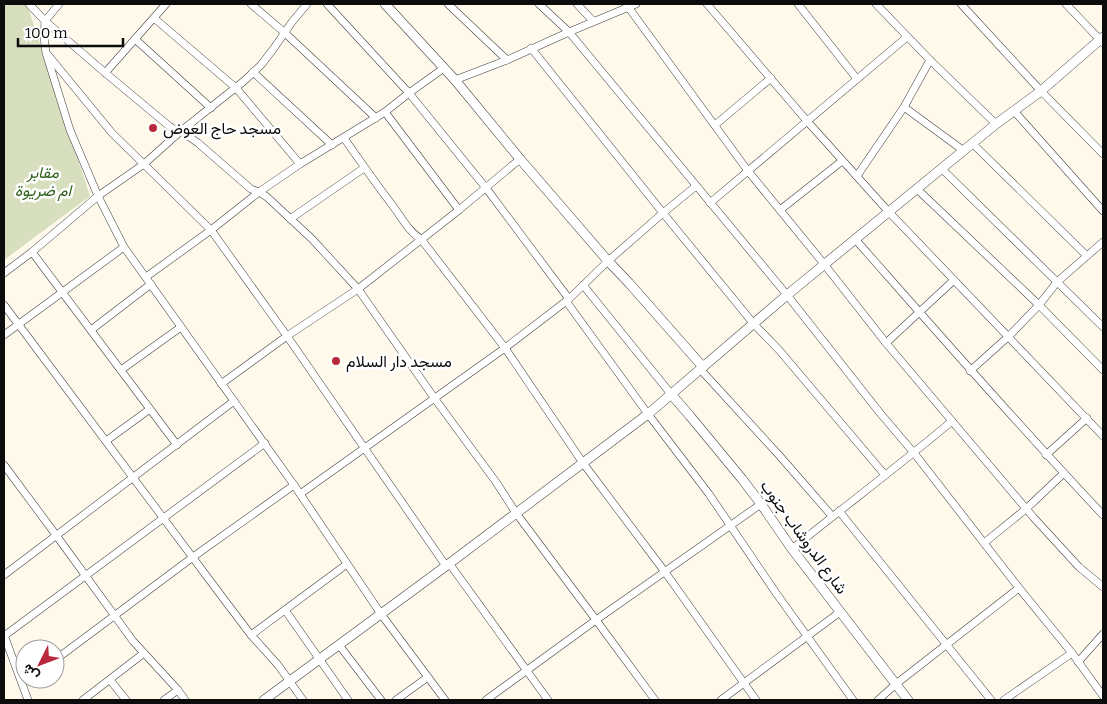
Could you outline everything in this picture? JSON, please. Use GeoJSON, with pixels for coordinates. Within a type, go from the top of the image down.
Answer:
{"type":"FeatureCollection","features":[{"type":"Feature","properties":{"kind":"street"},"geometry":{"type":"LineString","coordinates":[[29,4],[45,21],[173,129],[181,131],[198,143],[251,189],[267,197],[312,239],[358,289],[496,482],[516,513],[655,700]]}},
{"type":"Feature","properties":{"kind":"street"},"geometry":{"type":"LineString","coordinates":[[58,4],[45,21],[44,38],[46,53],[70,130],[98,196],[124,247],[265,443],[381,614],[445,700]]}},
{"type":"Feature","properties":{"kind":"street"},"geometry":{"type":"LineString","coordinates":[[105,72],[165,4]]}},
{"type":"Feature","properties":{"kind":"street"},"geometry":{"type":"LineString","coordinates":[[251,4],[285,32],[376,118]]}},
{"type":"Feature","properties":{"kind":"street"},"geometry":{"type":"LineString","coordinates":[[4,273],[98,196],[144,164],[181,131],[236,88],[266,59],[307,4]]}},
{"type":"Feature","properties":{"kind":"street"},"geometry":{"type":"LineString","coordinates":[[327,4],[409,93],[486,188],[731,526],[853,700]]}},
{"type":"Feature","properties":{"kind":"street"},"geometry":{"type":"LineString","coordinates":[[385,4],[455,80],[520,159],[762,437],[836,514],[990,700]]}},
{"type":"Feature","properties":{"kind":"street"},"geometry":{"type":"LineString","coordinates":[[448,4],[507,60]]}},
{"type":"Feature","properties":{"kind":"street"},"geometry":{"type":"LineString","coordinates":[[539,4],[568,32],[787,295],[1072,653],[1103,696]]}},
{"type":"Feature","properties":{"kind":"street"},"geometry":{"type":"LineString","coordinates":[[577,4],[593,21]]}},
{"type":"Feature","properties":{"kind":"street"},"geometry":{"type":"LineString","coordinates":[[707,4],[888,212],[1103,436]]}},
{"type":"Feature","properties":{"kind":"street"},"geometry":{"type":"LineString","coordinates":[[798,4],[857,79]]}},
{"type":"Feature","properties":{"kind":"street"},"geometry":{"type":"LineString","coordinates":[[876,4],[996,124]]}},
{"type":"Feature","properties":{"kind":"street"},"geometry":{"type":"LineString","coordinates":[[961,4],[1041,91],[1103,154]]}},
{"type":"Feature","properties":{"kind":"street"},"geometry":{"type":"LineString","coordinates":[[264,700],[448,565],[648,414],[824,264],[1102,40],[1066,4]]}},
{"type":"Feature","properties":{"kind":"street"},"geometry":{"type":"LineString","coordinates":[[455,80],[507,60],[630,5],[748,172],[886,343],[1026,509],[1080,567],[1102,584]]}},
{"type":"Feature","properties":{"kind":"street"},"geometry":{"type":"LineString","coordinates":[[154,18],[236,88],[300,164]]}},
{"type":"Feature","properties":{"kind":"street"},"geometry":{"type":"LineString","coordinates":[[710,203],[907,37]]}},
{"type":"Feature","properties":{"kind":"street"},"geometry":{"type":"LineString","coordinates":[[135,39],[210,108]]}},
{"type":"Feature","properties":{"kind":"street"},"geometry":{"type":"LineString","coordinates":[[531,48],[753,323],[784,356],[885,475]]}},
{"type":"Feature","properties":{"kind":"street"},"geometry":{"type":"LineString","coordinates":[[46,53],[107,127],[210,230],[448,565],[548,700]]}},
{"type":"Feature","properties":{"kind":"street"},"geometry":{"type":"LineString","coordinates":[[857,176],[904,107],[930,60]]}},
{"type":"Feature","properties":{"kind":"street"},"geometry":{"type":"LineString","coordinates":[[146,277],[259,192],[300,164],[385,112],[444,68]]}},
{"type":"Feature","properties":{"kind":"street"},"geometry":{"type":"LineString","coordinates":[[253,72],[332,144]]}},
{"type":"Feature","properties":{"kind":"street"},"geometry":{"type":"LineString","coordinates":[[715,125],[771,78]]}},
{"type":"Feature","properties":{"kind":"street"},"geometry":{"type":"LineString","coordinates":[[904,107],[964,151]]}},
{"type":"Feature","properties":{"kind":"street"},"geometry":{"type":"LineString","coordinates":[[1014,111],[1103,211]]}},
{"type":"Feature","properties":{"kind":"street"},"geometry":{"type":"LineString","coordinates":[[385,112],[459,210]]}},
{"type":"Feature","properties":{"kind":"street"},"geometry":{"type":"LineString","coordinates":[[344,138],[408,226],[421,239],[505,348],[583,463],[665,572],[756,700]]}},
{"type":"Feature","properties":{"kind":"street"},"geometry":{"type":"LineString","coordinates":[[973,144],[1087,256]]}},
{"type":"Feature","properties":{"kind":"street"},"geometry":{"type":"LineString","coordinates":[[221,384],[287,336],[358,289],[459,210],[520,159]]}},
{"type":"Feature","properties":{"kind":"street"},"geometry":{"type":"LineString","coordinates":[[780,210],[842,161]]}},
{"type":"Feature","properties":{"kind":"street"},"geometry":{"type":"LineString","coordinates":[[290,219],[364,168]]}},
{"type":"Feature","properties":{"kind":"street"},"geometry":{"type":"LineString","coordinates":[[942,169],[1103,327]]}},
{"type":"Feature","properties":{"kind":"street"},"geometry":{"type":"LineString","coordinates":[[300,494],[435,399],[567,300],[608,261],[696,186]]}},
{"type":"Feature","properties":{"kind":"street"},"geometry":{"type":"LineString","coordinates":[[917,189],[1039,305],[1103,370]]}},
{"type":"Feature","properties":{"kind":"street"},"geometry":{"type":"LineString","coordinates":[[855,239],[970,371],[1103,515]]}},
{"type":"Feature","properties":{"kind":"street"},"geometry":{"type":"LineString","coordinates":[[970,371],[1039,305],[1057,282],[1103,242]]}},
{"type":"Feature","properties":{"kind":"street"},"geometry":{"type":"LineString","coordinates":[[4,335],[124,247]]}},
{"type":"Feature","properties":{"kind":"street"},"geometry":{"type":"LineString","coordinates":[[32,252],[177,444]]}},
{"type":"Feature","properties":{"kind":"street"},"geometry":{"type":"LineString","coordinates":[[886,343],[954,280]]}},
{"type":"Feature","properties":{"kind":"street"},"geometry":{"type":"LineString","coordinates":[[91,330],[151,284]]}},
{"type":"Feature","properties":{"kind":"street"},"geometry":{"type":"LineString","coordinates":[[584,285],[671,394]]}},
{"type":"Feature","properties":{"kind":"street"},"geometry":{"type":"LineString","coordinates":[[4,305],[133,478],[303,700]]}},
{"type":"Feature","properties":{"kind":"street"},"geometry":{"type":"LineString","coordinates":[[121,370],[181,327]]}},
{"type":"Feature","properties":{"kind":"street","name":"شارع الدروشاب جنوب"},"geometry":{"type":"LineString","coordinates":[[671,394],[762,504],[792,549],[908,700]]}},
{"type":"Feature","properties":{"kind":"street"},"geometry":{"type":"LineString","coordinates":[[4,575],[234,401]]}},
{"type":"Feature","properties":{"kind":"street"},"geometry":{"type":"LineString","coordinates":[[106,441],[150,409]]}},
{"type":"Feature","properties":{"kind":"street"},"geometry":{"type":"LineString","coordinates":[[1046,455],[1087,418]]}},
{"type":"Feature","properties":{"kind":"street"},"geometry":{"type":"LineString","coordinates":[[792,549],[952,421]]}},
{"type":"Feature","properties":{"kind":"street"},"geometry":{"type":"LineString","coordinates":[[15,666],[4,636],[265,443]]}},
{"type":"Feature","properties":{"kind":"street"},"geometry":{"type":"LineString","coordinates":[[4,465],[114,616],[185,700]]}},
{"type":"Feature","properties":{"kind":"street"},"geometry":{"type":"LineString","coordinates":[[984,543],[1026,509],[1064,473]]}},
{"type":"Feature","properties":{"kind":"street"},"geometry":{"type":"LineString","coordinates":[[65,653],[193,557],[294,485]]}},
{"type":"Feature","properties":{"kind":"street"},"geometry":{"type":"LineString","coordinates":[[486,700],[596,620],[762,504]]}},
{"type":"Feature","properties":{"kind":"street"},"geometry":{"type":"LineString","coordinates":[[252,635],[346,564]]}},
{"type":"Feature","properties":{"kind":"street"},"geometry":{"type":"LineString","coordinates":[[878,700],[1019,588]]}},
{"type":"Feature","properties":{"kind":"street"},"geometry":{"type":"LineString","coordinates":[[285,610],[348,700]]}},
{"type":"Feature","properties":{"kind":"street"},"geometry":{"type":"LineString","coordinates":[[721,700],[840,612]]}},
{"type":"Feature","properties":{"kind":"street"},"geometry":{"type":"LineString","coordinates":[[1078,662],[1102,638]]}},
{"type":"Feature","properties":{"kind":"street"},"geometry":{"type":"LineString","coordinates":[[339,645],[381,700]]}},
{"type":"Feature","properties":{"kind":"street"},"geometry":{"type":"LineString","coordinates":[[83,700],[144,653]]}},
{"type":"Feature","properties":{"kind":"street"},"geometry":{"type":"LineString","coordinates":[[1004,700],[1072,653]]}},
{"type":"Feature","properties":{"kind":"street"},"geometry":{"type":"LineString","coordinates":[[396,700],[428,677]]}},
{"type":"Feature","properties":{"kind":"street"},"geometry":{"type":"LineString","coordinates":[[110,680],[126,700]]}},
{"type":"Feature","properties":{"kind":"street"},"geometry":{"type":"LineString","coordinates":[[164,700],[178,690]]}},
{"type":"Feature","properties":{"kind":"green space","name":"مقابر ام ضريوة"},"geometry":{"type":"Polygon","coordinates":[[[4,4],[27,4],[90,196],[4,260],[4,4]]]}},
{"type":"Feature","properties":{"kind":"place","name":"مسجد حاج العوض"},"geometry":{"type":"Point","coordinates":[153,128]}},
{"type":"Feature","properties":{"kind":"place","name":"مسجد دار السلام"},"geometry":{"type":"Point","coordinates":[336,361]}}]}
